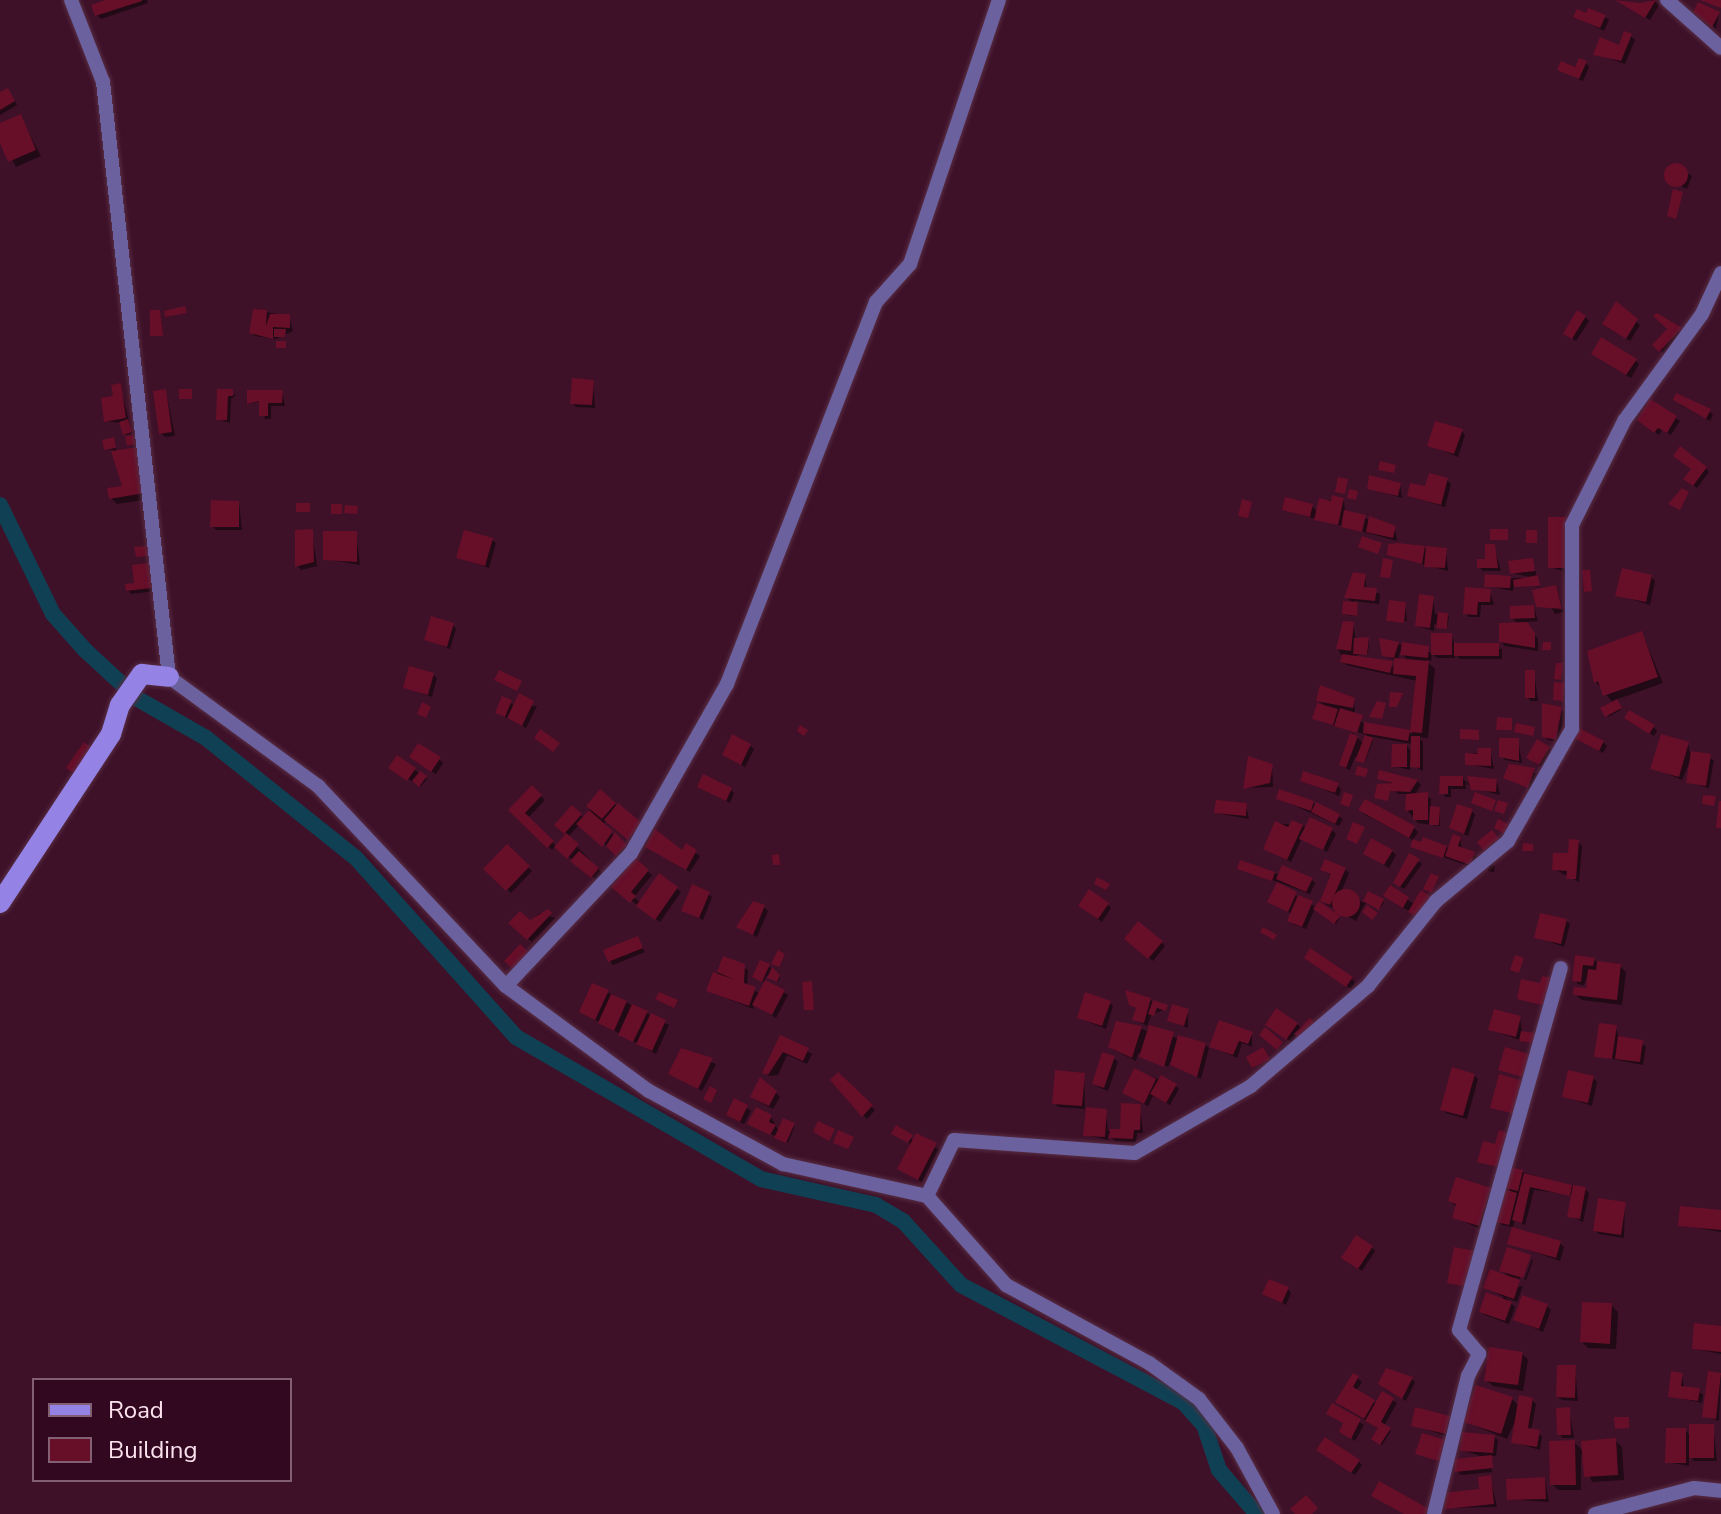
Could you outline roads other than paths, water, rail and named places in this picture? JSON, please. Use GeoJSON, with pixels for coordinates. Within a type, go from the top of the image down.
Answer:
{"type":"FeatureCollection","features":[{"type":"Feature","properties":{"kind":"street"},"geometry":{"type":"LineString","coordinates":[[71,0],[103,82],[169,677]]}},
{"type":"Feature","properties":{"kind":"street"},"geometry":{"type":"LineString","coordinates":[[506,986],[631,853],[727,684],[876,302],[910,264],[999,0]]}},
{"type":"Feature","properties":{"kind":"street"},"geometry":{"type":"LineString","coordinates":[[1667,0],[1721,48]]}},
{"type":"Feature","properties":{"kind":"street"},"geometry":{"type":"LineString","coordinates":[[927,1196],[954,1140],[1135,1153],[1251,1086],[1368,986],[1436,901],[1508,841],[1572,729],[1572,525],[1624,421],[1702,314],[1721,273]]}},
{"type":"Feature","properties":{"kind":"street"},"geometry":{"type":"LineString","coordinates":[[0,903],[111,734],[120,705],[142,674],[169,677],[318,786],[506,986],[649,1091],[783,1164],[927,1196],[1006,1285],[1149,1363],[1199,1399],[1237,1448],[1273,1514]]}},
{"type":"Feature","properties":{"kind":"street"},"geometry":{"type":"LineString","coordinates":[[1434,1514],[1468,1376],[1479,1354],[1459,1330],[1561,968]]}},
{"type":"Feature","properties":{"kind":"street"},"geometry":{"type":"LineString","coordinates":[[1595,1514],[1694,1488],[1721,1491]]}},
{"type":"Feature","properties":{"kind":"waterway"},"geometry":{"type":"LineString","coordinates":[[0,505],[53,614],[85,650],[138,699],[206,738],[356,858],[516,1037],[761,1179],[876,1205],[903,1221],[961,1285],[1183,1402],[1204,1425],[1219,1470],[1257,1514]]}}]}
